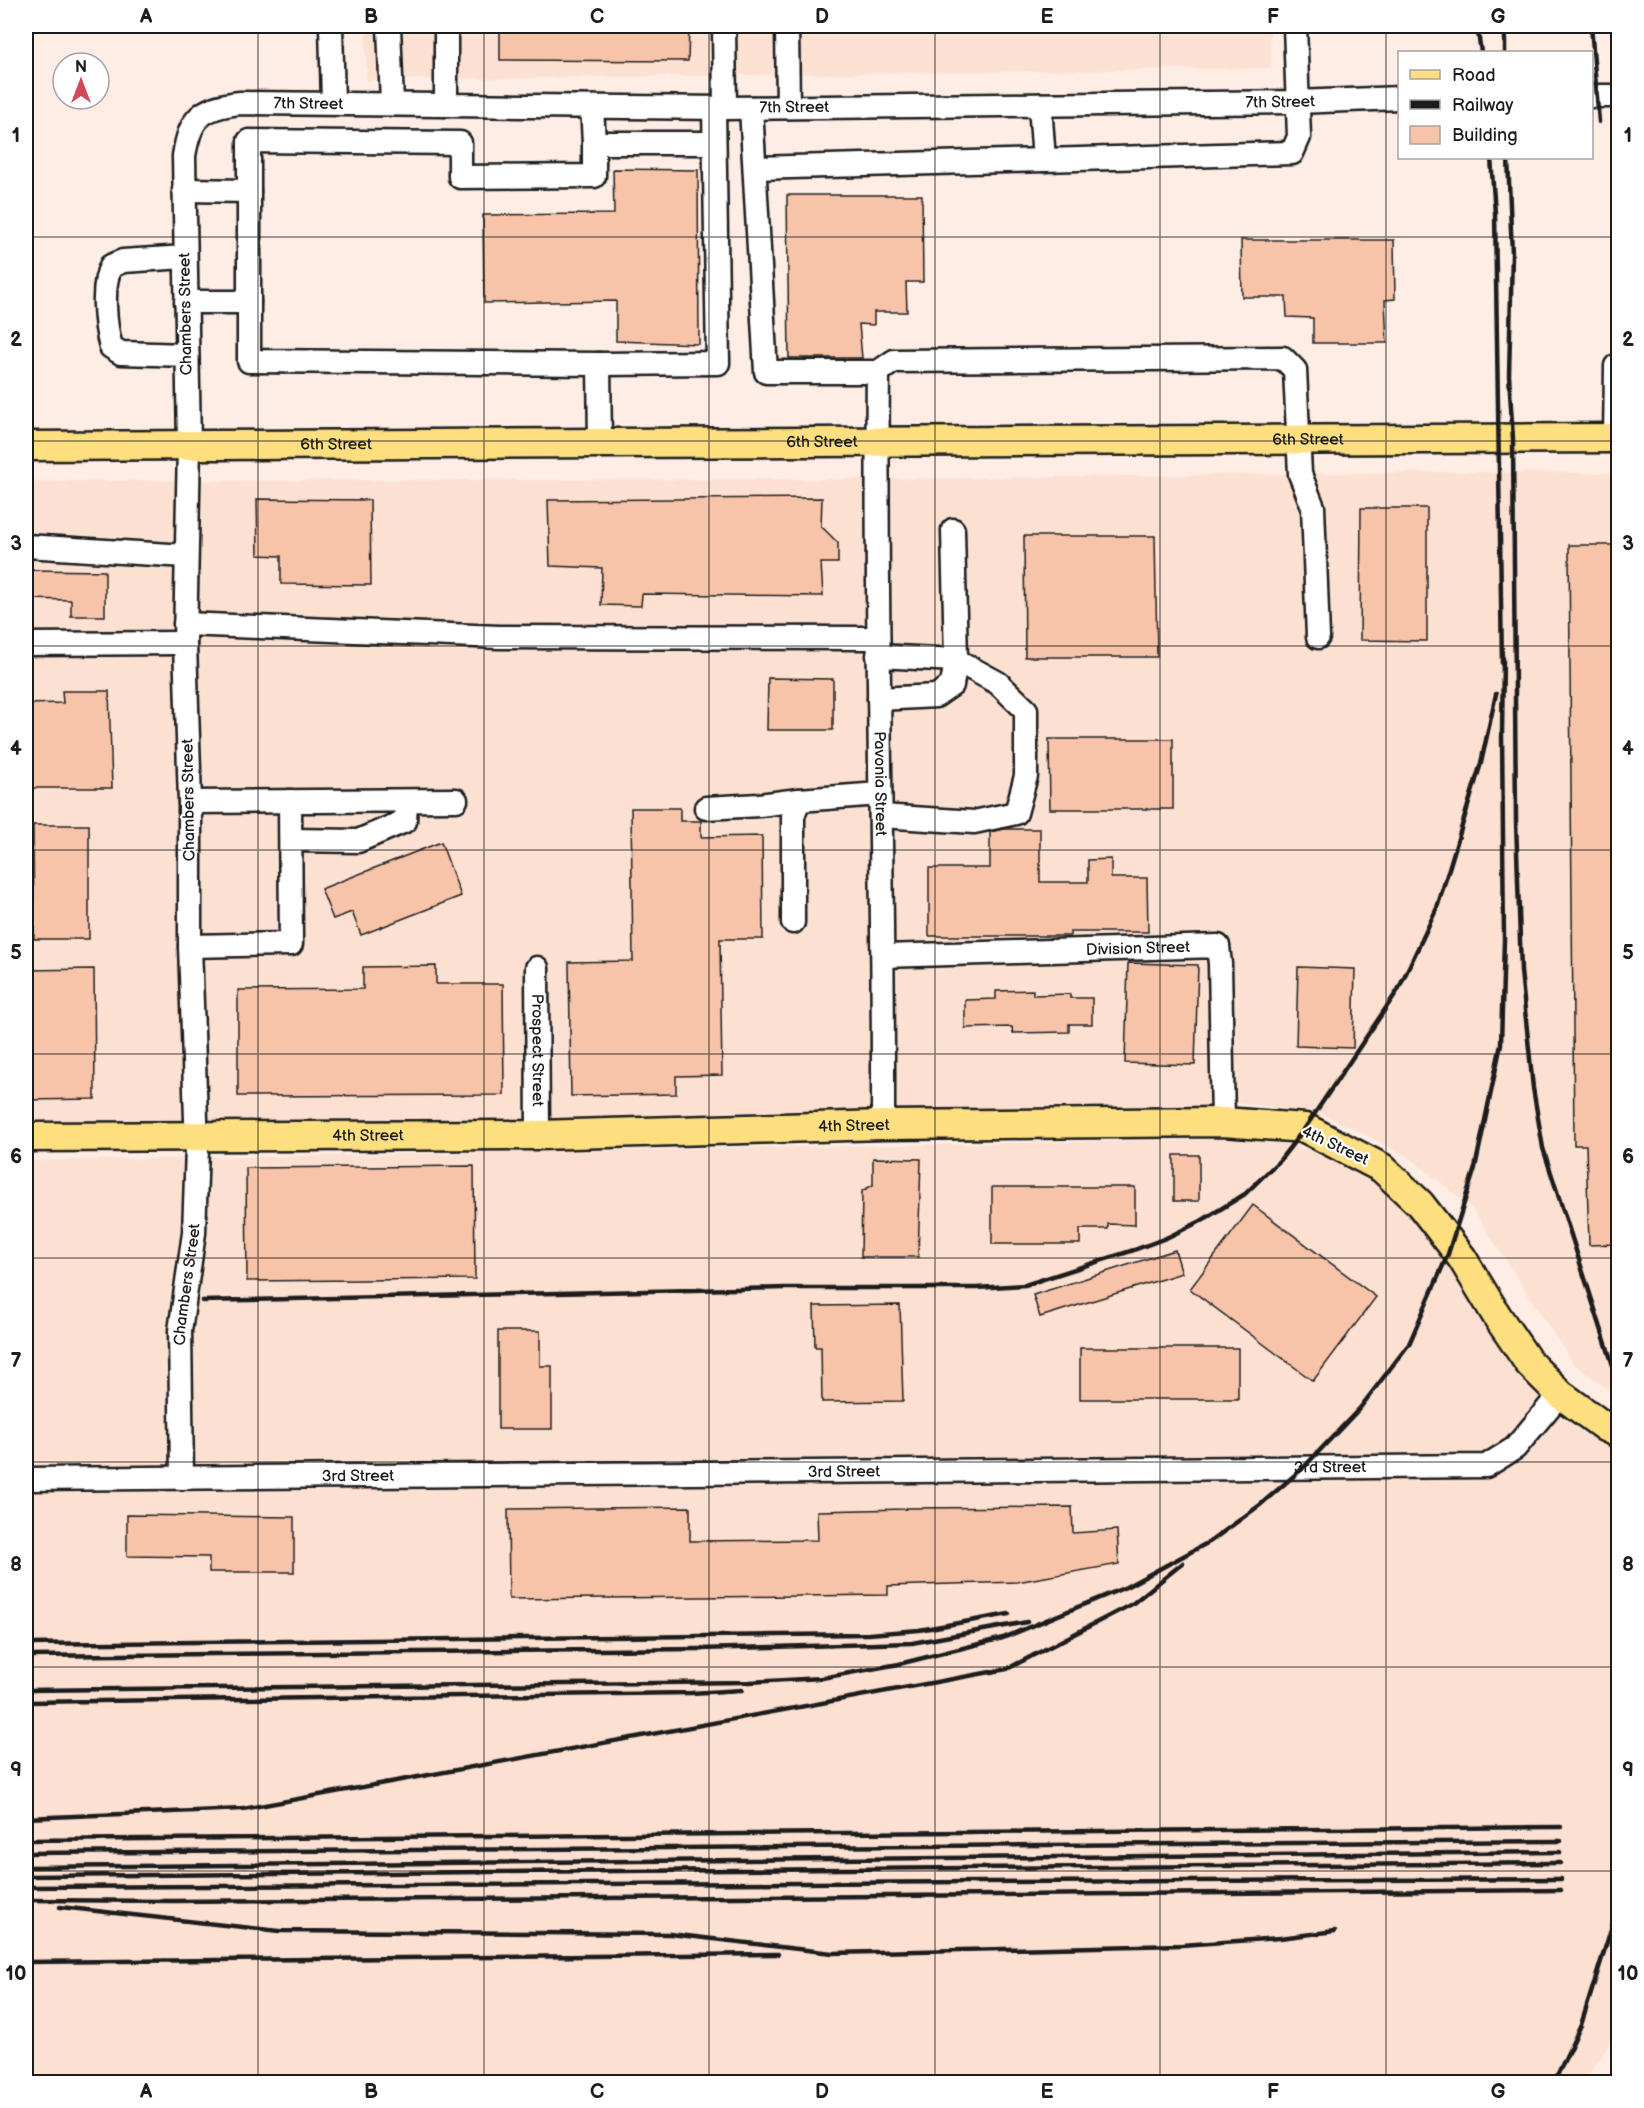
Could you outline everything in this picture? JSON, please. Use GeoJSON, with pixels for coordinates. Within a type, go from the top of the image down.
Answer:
{"type":"FeatureCollection","features":[{"type":"Feature","properties":{"kind":"main road","name":"6th Street"},"geometry":{"type":"LineString","coordinates":[[26,446],[1617,438]]}},
{"type":"Feature","properties":{"kind":"main road","name":"4th Street"},"geometry":{"type":"LineString","coordinates":[[26,1137],[538,1134],[883,1125],[1223,1122],[1305,1128],[1382,1168],[1420,1204],[1462,1258],[1529,1363],[1560,1394]]}},
{"type":"Feature","properties":{"kind":"main road"},"geometry":{"type":"LineString","coordinates":[[1560,1394],[1605,1427],[1618,1433]]}},
{"type":"Feature","properties":{"kind":"street"},"geometry":{"type":"LineString","coordinates":[[331,26],[337,140]]}},
{"type":"Feature","properties":{"kind":"street"},"geometry":{"type":"LineString","coordinates":[[389,26],[392,104]]}},
{"type":"Feature","properties":{"kind":"street"},"geometry":{"type":"LineString","coordinates":[[446,26],[446,105]]}},
{"type":"Feature","properties":{"kind":"street"},"geometry":{"type":"LineString","coordinates":[[592,107],[594,176],[460,177],[460,142],[249,141],[249,361],[718,363],[714,142],[719,108],[724,26]]}},
{"type":"Feature","properties":{"kind":"street"},"geometry":{"type":"LineString","coordinates":[[787,26],[788,107]]}},
{"type":"Feature","properties":{"kind":"street"},"geometry":{"type":"LineString","coordinates":[[754,168],[1292,153],[1299,136],[1295,26]]}},
{"type":"Feature","properties":{"kind":"street"},"geometry":{"type":"LineString","coordinates":[[1593,96],[1618,96]]}},
{"type":"Feature","properties":{"kind":"street","name":"7th Street"},"geometry":{"type":"LineString","coordinates":[[193,122],[207,111],[222,105],[240,103],[751,108],[1296,102],[1398,98]]}},
{"type":"Feature","properties":{"kind":"street"},"geometry":{"type":"LineString","coordinates":[[1040,105],[1044,160]]}},
{"type":"Feature","properties":{"kind":"street"},"geometry":{"type":"LineString","coordinates":[[751,108],[766,372],[878,372],[894,361],[1283,358],[1295,370],[1300,474],[1313,507],[1318,637]]}},
{"type":"Feature","properties":{"kind":"street","name":"Chambers Street"},"geometry":{"type":"LineString","coordinates":[[182,1478],[180,1331],[194,1233],[197,1137],[190,946],[190,802],[185,634],[189,445],[184,156],[186,140],[193,122]]}},
{"type":"Feature","properties":{"kind":"street"},"geometry":{"type":"LineString","coordinates":[[594,142],[714,142]]}},
{"type":"Feature","properties":{"kind":"street"},"geometry":{"type":"LineString","coordinates":[[184,190],[249,191]]}},
{"type":"Feature","properties":{"kind":"street"},"geometry":{"type":"LineString","coordinates":[[185,257],[123,261],[111,266],[105,277],[107,332],[111,347],[121,353],[187,355]]}},
{"type":"Feature","properties":{"kind":"street"},"geometry":{"type":"LineString","coordinates":[[186,302],[249,302]]}},
{"type":"Feature","properties":{"kind":"street"},"geometry":{"type":"LineString","coordinates":[[599,364],[600,444]]}},
{"type":"Feature","properties":{"kind":"street"},"geometry":{"type":"LineString","coordinates":[[1617,438],[1616,366],[1618,366]]}},
{"type":"Feature","properties":{"kind":"street","name":"Pavonia Street"},"geometry":{"type":"LineString","coordinates":[[878,372],[878,647],[883,1125]]}},
{"type":"Feature","properties":{"kind":"street"},"geometry":{"type":"LineString","coordinates":[[879,699],[936,696],[952,685],[956,660],[953,530]]}},
{"type":"Feature","properties":{"kind":"street"},"geometry":{"type":"LineString","coordinates":[[26,546],[186,556]]}},
{"type":"Feature","properties":{"kind":"street"},"geometry":{"type":"LineString","coordinates":[[26,644],[185,634],[499,637],[878,647],[956,660],[998,682],[1026,710],[1026,776],[1016,813],[974,822],[881,816]]}},
{"type":"Feature","properties":{"kind":"street"},"geometry":{"type":"LineString","coordinates":[[706,808],[880,794]]}},
{"type":"Feature","properties":{"kind":"street"},"geometry":{"type":"LineString","coordinates":[[190,802],[456,800]]}},
{"type":"Feature","properties":{"kind":"street"},"geometry":{"type":"LineString","coordinates":[[793,922],[793,816],[800,800]]}},
{"type":"Feature","properties":{"kind":"street"},"geometry":{"type":"LineString","coordinates":[[190,946],[291,944],[291,801]]}},
{"type":"Feature","properties":{"kind":"street"},"geometry":{"type":"LineString","coordinates":[[291,840],[358,841],[405,820],[406,801]]}},
{"type":"Feature","properties":{"kind":"street","name":"Division Street"},"geometry":{"type":"LineString","coordinates":[[883,956],[1218,946],[1223,1122]]}},
{"type":"Feature","properties":{"kind":"street","name":"Prospect Street"},"geometry":{"type":"LineString","coordinates":[[537,968],[538,1134]]}},
{"type":"Feature","properties":{"kind":"street","name":"3rd Street"},"geometry":{"type":"LineString","coordinates":[[26,1479],[1486,1466],[1515,1448],[1560,1394]]}},
{"type":"Feature","properties":{"kind":"shaded area"},"geometry":{"type":"Polygon","coordinates":[[[366,26],[1270,26],[1271,68],[366,80],[366,26]]]}},
{"type":"Feature","properties":{"kind":"shaded area"},"geometry":{"type":"Polygon","coordinates":[[[1447,472],[1618,473],[1618,1397],[1572,1362],[1472,1208],[1408,1156],[1327,1116],[1229,1101],[1229,1114],[891,1119],[551,1119],[182,1128],[26,1126],[26,481],[884,479],[1447,472]]]}},
{"type":"Feature","properties":{"kind":"shaded area"},"geometry":{"type":"Polygon","coordinates":[[[1227,1139],[1275,1141],[1318,1151],[1356,1166],[1412,1213],[1540,1399],[1590,1432],[1618,1443],[1618,2015],[1609,2045],[1584,2082],[26,2082],[26,1161],[1227,1139]]]}},
{"type":"Feature","properties":{"kind":"building"},"geometry":{"type":"Polygon","coordinates":[[[500,26],[689,26],[688,61],[500,60],[500,26]]]}},
{"type":"Feature","properties":{"kind":"building"},"geometry":{"type":"Polygon","coordinates":[[[613,169],[698,170],[699,344],[616,341],[616,301],[484,303],[483,215],[614,214],[613,169]]]}},
{"type":"Feature","properties":{"kind":"building"},"geometry":{"type":"Polygon","coordinates":[[[787,195],[922,195],[923,282],[906,282],[907,312],[874,312],[874,325],[859,324],[862,358],[789,358],[787,195]]]}},
{"type":"Feature","properties":{"kind":"building"},"geometry":{"type":"Polygon","coordinates":[[[1241,240],[1394,240],[1395,299],[1385,300],[1387,343],[1313,343],[1313,318],[1287,317],[1286,297],[1242,297],[1241,240]]]}},
{"type":"Feature","properties":{"kind":"building"},"geometry":{"type":"Polygon","coordinates":[[[822,498],[821,526],[838,543],[838,563],[821,563],[823,596],[642,594],[641,606],[601,605],[602,568],[550,566],[548,500],[822,498]]]}},
{"type":"Feature","properties":{"kind":"building"},"geometry":{"type":"Polygon","coordinates":[[[257,499],[370,500],[371,585],[281,584],[281,556],[258,555],[257,499]]]}},
{"type":"Feature","properties":{"kind":"building"},"geometry":{"type":"Polygon","coordinates":[[[1361,508],[1427,508],[1427,641],[1360,640],[1361,508]]]}},
{"type":"Feature","properties":{"kind":"building"},"geometry":{"type":"Polygon","coordinates":[[[1024,536],[1155,536],[1157,657],[1025,657],[1024,536]]]}},
{"type":"Feature","properties":{"kind":"building"},"geometry":{"type":"Polygon","coordinates":[[[1569,545],[1618,545],[1618,1244],[1589,1245],[1586,1145],[1574,1145],[1569,545]]]}},
{"type":"Feature","properties":{"kind":"building"},"geometry":{"type":"Polygon","coordinates":[[[26,570],[105,571],[105,616],[71,616],[71,600],[26,599],[26,570]]]}},
{"type":"Feature","properties":{"kind":"building"},"geometry":{"type":"Polygon","coordinates":[[[768,678],[833,679],[833,730],[767,730],[768,678]]]}},
{"type":"Feature","properties":{"kind":"building"},"geometry":{"type":"Polygon","coordinates":[[[62,691],[109,691],[112,788],[26,788],[26,704],[63,703],[62,691]]]}},
{"type":"Feature","properties":{"kind":"building"},"geometry":{"type":"Polygon","coordinates":[[[1049,739],[1173,739],[1173,809],[1050,809],[1049,739]]]}},
{"type":"Feature","properties":{"kind":"building"},"geometry":{"type":"Polygon","coordinates":[[[631,808],[680,808],[680,821],[701,821],[701,837],[762,836],[763,939],[720,939],[722,1075],[676,1076],[676,1094],[571,1096],[569,962],[633,961],[631,808]]]}},
{"type":"Feature","properties":{"kind":"building"},"geometry":{"type":"Polygon","coordinates":[[[33,825],[89,825],[89,939],[34,939],[33,825]]]}},
{"type":"Feature","properties":{"kind":"building"},"geometry":{"type":"Polygon","coordinates":[[[1005,829],[1040,829],[1040,882],[1088,882],[1088,860],[1111,859],[1111,878],[1147,878],[1148,932],[1070,932],[1070,936],[929,936],[929,868],[990,868],[990,832],[1005,829]]]}},
{"type":"Feature","properties":{"kind":"building"},"geometry":{"type":"Polygon","coordinates":[[[441,842],[461,896],[361,935],[352,912],[333,919],[321,889],[441,842]]]}},
{"type":"Feature","properties":{"kind":"building"},"geometry":{"type":"Polygon","coordinates":[[[1128,963],[1198,965],[1195,1065],[1125,1063],[1128,963]]]}},
{"type":"Feature","properties":{"kind":"building"},"geometry":{"type":"Polygon","coordinates":[[[436,966],[436,984],[503,984],[504,1095],[238,1096],[238,990],[363,989],[363,967],[436,966]]]}},
{"type":"Feature","properties":{"kind":"building"},"geometry":{"type":"Polygon","coordinates":[[[1298,967],[1355,969],[1353,1048],[1296,1046],[1298,967]]]}},
{"type":"Feature","properties":{"kind":"building"},"geometry":{"type":"Polygon","coordinates":[[[94,969],[95,1099],[26,1100],[26,970],[94,969]]]}},
{"type":"Feature","properties":{"kind":"building"},"geometry":{"type":"Polygon","coordinates":[[[1033,990],[1033,995],[1070,994],[1070,998],[1092,998],[1092,1024],[1069,1024],[1069,1032],[1013,1033],[1012,1027],[965,1028],[965,1000],[996,999],[996,991],[1033,990]]]}},
{"type":"Feature","properties":{"kind":"building"},"geometry":{"type":"Polygon","coordinates":[[[1174,1155],[1199,1155],[1199,1201],[1174,1201],[1174,1155]]]}},
{"type":"Feature","properties":{"kind":"building"},"geometry":{"type":"Polygon","coordinates":[[[873,1158],[921,1159],[918,1257],[861,1257],[862,1191],[873,1185],[873,1158]]]}},
{"type":"Feature","properties":{"kind":"building"},"geometry":{"type":"Polygon","coordinates":[[[474,1166],[475,1279],[247,1281],[246,1168],[474,1166]]]}},
{"type":"Feature","properties":{"kind":"building"},"geometry":{"type":"Polygon","coordinates":[[[992,1187],[1135,1187],[1135,1225],[1108,1224],[1108,1229],[1080,1229],[1080,1244],[992,1244],[992,1187]]]}},
{"type":"Feature","properties":{"kind":"building"},"geometry":{"type":"Polygon","coordinates":[[[1253,1205],[1376,1297],[1313,1381],[1190,1289],[1253,1205]]]}},
{"type":"Feature","properties":{"kind":"building"},"geometry":{"type":"Polygon","coordinates":[[[1175,1250],[1182,1273],[1040,1317],[1033,1295],[1175,1250]]]}},
{"type":"Feature","properties":{"kind":"building"},"geometry":{"type":"Polygon","coordinates":[[[900,1305],[903,1401],[822,1402],[821,1347],[815,1347],[814,1306],[900,1305]]]}},
{"type":"Feature","properties":{"kind":"building"},"geometry":{"type":"Polygon","coordinates":[[[498,1331],[540,1331],[540,1366],[552,1366],[552,1429],[498,1429],[498,1331]]]}},
{"type":"Feature","properties":{"kind":"building"},"geometry":{"type":"Polygon","coordinates":[[[1080,1348],[1238,1348],[1238,1399],[1080,1399],[1080,1348]]]}},
{"type":"Feature","properties":{"kind":"building"},"geometry":{"type":"Polygon","coordinates":[[[690,1507],[690,1541],[818,1540],[817,1511],[1072,1507],[1073,1533],[1117,1530],[1119,1564],[1017,1582],[888,1586],[888,1595],[509,1599],[508,1509],[690,1507]]]}},
{"type":"Feature","properties":{"kind":"building"},"geometry":{"type":"Polygon","coordinates":[[[127,1515],[294,1517],[294,1572],[209,1572],[209,1557],[127,1556],[127,1515]]]}},
{"type":"Feature","properties":{"kind":"railway"},"geometry":{"type":"LineString","coordinates":[[1477,26],[1481,51]]}},
{"type":"Feature","properties":{"kind":"railway"},"geometry":{"type":"LineString","coordinates":[[1505,26],[1505,51]]}},
{"type":"Feature","properties":{"kind":"railway"},"geometry":{"type":"LineString","coordinates":[[1591,26],[1599,122]]}},
{"type":"Feature","properties":{"kind":"railway"},"geometry":{"type":"LineString","coordinates":[[1491,159],[1495,213],[1502,664]]}},
{"type":"Feature","properties":{"kind":"railway"},"geometry":{"type":"LineString","coordinates":[[1508,159],[1512,254],[1509,375],[1513,439],[1516,821],[1521,971],[1533,1088],[1543,1148],[1618,1381]]}},
{"type":"Feature","properties":{"kind":"railway"},"geometry":{"type":"LineString","coordinates":[[26,1690],[750,1682],[822,1678],[899,1664],[1003,1638],[1126,1587],[1211,1541],[1260,1505],[1304,1467],[1360,1408],[1409,1344],[1448,1254],[1475,1168],[1501,1044],[1504,940],[1503,658]]}},
{"type":"Feature","properties":{"kind":"railway"},"geometry":{"type":"LineString","coordinates":[[202,1301],[785,1288],[976,1288],[1025,1285],[1166,1238],[1201,1221],[1245,1194],[1280,1160],[1305,1128],[1398,990],[1437,908],[1481,763],[1496,694]]}},
{"type":"Feature","properties":{"kind":"railway"},"geometry":{"type":"LineString","coordinates":[[26,1818],[243,1809],[1007,1669],[1132,1604],[1183,1563]]}},
{"type":"Feature","properties":{"kind":"railway"},"geometry":{"type":"LineString","coordinates":[[26,1644],[869,1634],[919,1630],[1009,1614]]}},
{"type":"Feature","properties":{"kind":"railway"},"geometry":{"type":"LineString","coordinates":[[26,1656],[700,1649],[912,1643],[1027,1622]]}},
{"type":"Feature","properties":{"kind":"railway"},"geometry":{"type":"LineString","coordinates":[[26,1702],[691,1693],[742,1690]]}},
{"type":"Feature","properties":{"kind":"railway"},"geometry":{"type":"LineString","coordinates":[[26,1840],[1561,1827]]}},
{"type":"Feature","properties":{"kind":"railway"},"geometry":{"type":"LineString","coordinates":[[26,1853],[1561,1841]]}},
{"type":"Feature","properties":{"kind":"railway"},"geometry":{"type":"LineString","coordinates":[[26,1867],[1560,1852]]}},
{"type":"Feature","properties":{"kind":"railway"},"geometry":{"type":"LineString","coordinates":[[26,1876],[1560,1863]]}},
{"type":"Feature","properties":{"kind":"railway"},"geometry":{"type":"LineString","coordinates":[[26,1887],[1561,1879]]}},
{"type":"Feature","properties":{"kind":"railway"},"geometry":{"type":"LineString","coordinates":[[26,1900],[173,1901],[1561,1890]]}},
{"type":"Feature","properties":{"kind":"railway"},"geometry":{"type":"LineString","coordinates":[[60,1907],[279,1931],[670,1934],[832,1953],[1182,1945],[1280,1938],[1335,1931]]}},
{"type":"Feature","properties":{"kind":"railway"},"geometry":{"type":"LineString","coordinates":[[1554,2082],[1581,2025],[1618,1907]]}},
{"type":"Feature","properties":{"kind":"railway"},"geometry":{"type":"LineString","coordinates":[[26,1962],[778,1954]]}}]}
